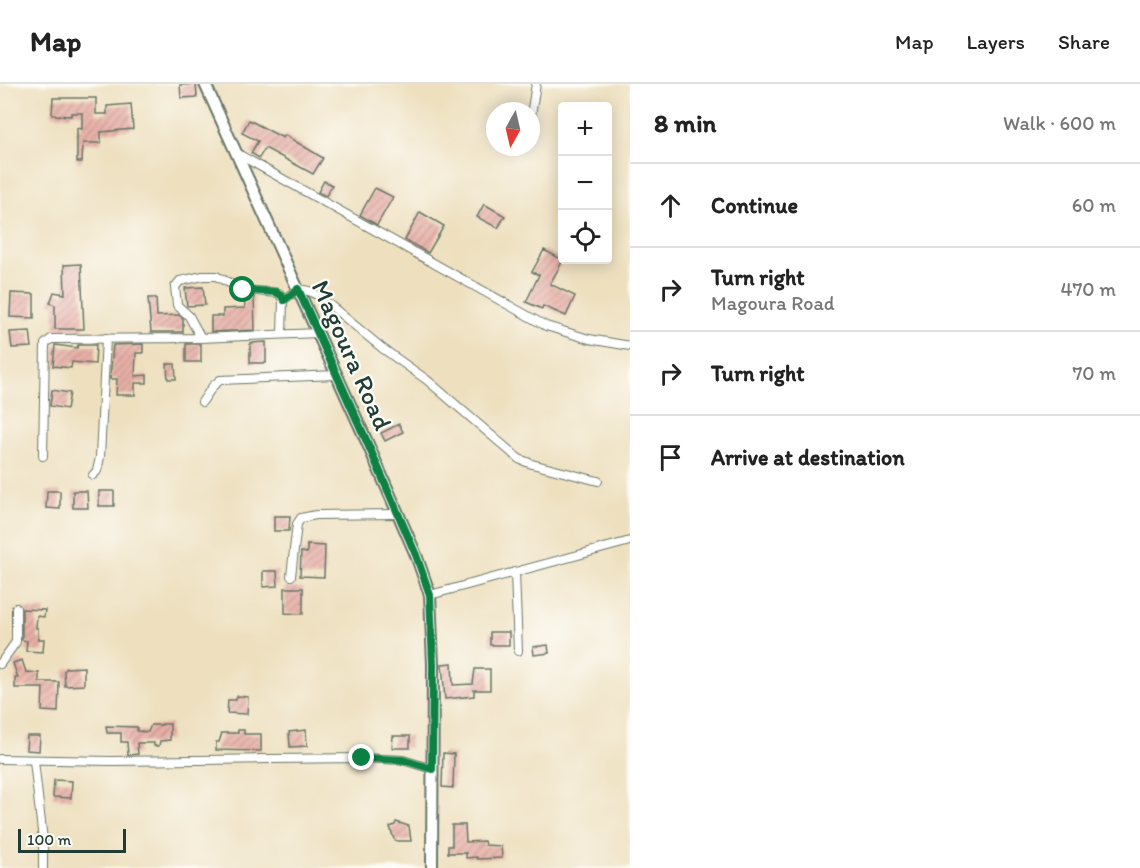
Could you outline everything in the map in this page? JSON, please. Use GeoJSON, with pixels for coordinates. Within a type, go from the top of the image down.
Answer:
{"type":"FeatureCollection","features":[{"type":"Feature","properties":{"kind":"street","name":"Magoura Road"},"geometry":{"type":"LineString","coordinates":[[205,84],[367,442],[416,555],[430,595],[433,664],[432,868]]}},
{"type":"Feature","properties":{"kind":"street"},"geometry":{"type":"LineString","coordinates":[[533,102],[536,84]]}},
{"type":"Feature","properties":{"kind":"street"},"geometry":{"type":"LineString","coordinates":[[238,154],[546,326],[589,339],[630,346]]}},
{"type":"Feature","properties":{"kind":"street"},"geometry":{"type":"LineString","coordinates":[[201,338],[189,316],[177,305],[175,287],[180,281],[203,276],[216,276],[243,290],[279,293],[284,300],[282,334]]}},
{"type":"Feature","properties":{"kind":"street"},"geometry":{"type":"LineString","coordinates":[[284,300],[298,289],[319,296],[382,348],[427,380],[519,459],[532,465],[598,481]]}},
{"type":"Feature","properties":{"kind":"street"},"geometry":{"type":"LineString","coordinates":[[44,456],[45,344],[51,339],[201,338],[318,333]]}},
{"type":"Feature","properties":{"kind":"street"},"geometry":{"type":"LineString","coordinates":[[93,475],[97,471],[100,457],[106,338]]}},
{"type":"Feature","properties":{"kind":"street"},"geometry":{"type":"LineString","coordinates":[[202,402],[220,380],[336,375]]}},
{"type":"Feature","properties":{"kind":"street"},"geometry":{"type":"LineString","coordinates":[[291,576],[297,524],[301,518],[316,515],[397,514]]}},
{"type":"Feature","properties":{"kind":"street"},"geometry":{"type":"LineString","coordinates":[[430,595],[630,541]]}},
{"type":"Feature","properties":{"kind":"street"},"geometry":{"type":"LineString","coordinates":[[515,572],[518,651]]}},
{"type":"Feature","properties":{"kind":"street"},"geometry":{"type":"LineString","coordinates":[[0,664],[16,642],[16,608]]}},
{"type":"Feature","properties":{"kind":"street"},"geometry":{"type":"LineString","coordinates":[[0,759],[34,761],[362,758],[403,760],[432,769]]}},
{"type":"Feature","properties":{"kind":"street"},"geometry":{"type":"LineString","coordinates":[[34,761],[43,840],[43,868]]}},
{"type":"Feature","properties":{"kind":"building"},"geometry":{"type":"Polygon","coordinates":[[[196,84],[197,97],[181,98],[180,85],[196,84]]]}},
{"type":"Feature","properties":{"kind":"building"},"geometry":{"type":"Polygon","coordinates":[[[53,98],[96,98],[96,114],[107,114],[107,106],[131,104],[133,129],[101,132],[101,143],[83,143],[82,162],[77,162],[77,128],[82,129],[82,113],[71,113],[71,116],[52,115],[53,98]]]}},
{"type":"Feature","properties":{"kind":"building"},"geometry":{"type":"Polygon","coordinates":[[[249,120],[283,138],[285,135],[323,158],[313,174],[265,148],[259,158],[251,153],[258,141],[242,133],[249,120]]]}},
{"type":"Feature","properties":{"kind":"building"},"geometry":{"type":"Polygon","coordinates":[[[324,181],[332,185],[326,196],[318,192],[324,181]]]}},
{"type":"Feature","properties":{"kind":"building"},"geometry":{"type":"Polygon","coordinates":[[[375,188],[393,197],[377,225],[360,215],[375,188]]]}},
{"type":"Feature","properties":{"kind":"building"},"geometry":{"type":"Polygon","coordinates":[[[484,204],[505,216],[498,228],[477,217],[484,204]]]}},
{"type":"Feature","properties":{"kind":"building"},"geometry":{"type":"Polygon","coordinates":[[[420,212],[444,226],[428,253],[405,240],[420,212]]]}},
{"type":"Feature","properties":{"kind":"building"},"geometry":{"type":"Polygon","coordinates":[[[544,250],[558,257],[558,264],[561,264],[550,284],[575,296],[566,316],[543,306],[542,309],[526,302],[539,275],[532,272],[544,250]]]}},
{"type":"Feature","properties":{"kind":"building"},"geometry":{"type":"Polygon","coordinates":[[[81,264],[84,329],[55,329],[55,305],[50,303],[54,292],[65,294],[64,265],[81,264]]]}},
{"type":"Feature","properties":{"kind":"building"},"geometry":{"type":"Polygon","coordinates":[[[203,287],[205,305],[187,306],[185,288],[203,287]]]}},
{"type":"Feature","properties":{"kind":"building"},"geometry":{"type":"Polygon","coordinates":[[[11,293],[34,294],[34,318],[10,317],[11,293]]]}},
{"type":"Feature","properties":{"kind":"building"},"geometry":{"type":"Polygon","coordinates":[[[244,296],[254,297],[255,330],[211,332],[211,316],[223,316],[223,309],[245,308],[244,296]]]}},
{"type":"Feature","properties":{"kind":"building"},"geometry":{"type":"Polygon","coordinates":[[[148,298],[156,298],[157,316],[179,315],[183,318],[183,332],[151,332],[148,298]]]}},
{"type":"Feature","properties":{"kind":"building"},"geometry":{"type":"Polygon","coordinates":[[[30,331],[32,347],[12,348],[10,332],[30,331]]]}},
{"type":"Feature","properties":{"kind":"building"},"geometry":{"type":"Polygon","coordinates":[[[266,342],[266,363],[250,363],[250,343],[266,342]]]}},
{"type":"Feature","properties":{"kind":"building"},"geometry":{"type":"Polygon","coordinates":[[[143,344],[143,353],[136,353],[135,376],[147,375],[147,383],[135,383],[135,395],[116,395],[117,379],[110,379],[113,345],[143,344]]]}},
{"type":"Feature","properties":{"kind":"building"},"geometry":{"type":"Polygon","coordinates":[[[186,344],[201,344],[201,362],[186,362],[186,344]]]}},
{"type":"Feature","properties":{"kind":"building"},"geometry":{"type":"Polygon","coordinates":[[[55,345],[77,348],[78,345],[96,345],[95,364],[72,362],[71,368],[53,366],[55,345]]]}},
{"type":"Feature","properties":{"kind":"building"},"geometry":{"type":"Polygon","coordinates":[[[167,364],[175,364],[176,379],[168,379],[167,364]]]}},
{"type":"Feature","properties":{"kind":"building"},"geometry":{"type":"Polygon","coordinates":[[[52,390],[70,393],[67,409],[50,406],[52,390]]]}},
{"type":"Feature","properties":{"kind":"building"},"geometry":{"type":"Polygon","coordinates":[[[399,424],[403,432],[385,441],[381,433],[399,424]]]}},
{"type":"Feature","properties":{"kind":"building"},"geometry":{"type":"Polygon","coordinates":[[[47,491],[60,491],[60,509],[46,508],[47,491]]]}},
{"type":"Feature","properties":{"kind":"building"},"geometry":{"type":"Polygon","coordinates":[[[73,491],[87,491],[88,508],[73,508],[73,491]]]}},
{"type":"Feature","properties":{"kind":"building"},"geometry":{"type":"Polygon","coordinates":[[[99,491],[114,491],[114,506],[99,506],[99,491]]]}},
{"type":"Feature","properties":{"kind":"building"},"geometry":{"type":"Polygon","coordinates":[[[274,516],[290,516],[289,531],[274,531],[274,516]]]}},
{"type":"Feature","properties":{"kind":"building"},"geometry":{"type":"Polygon","coordinates":[[[307,545],[325,546],[324,577],[300,576],[301,552],[307,553],[307,545]]]}},
{"type":"Feature","properties":{"kind":"building"},"geometry":{"type":"Polygon","coordinates":[[[263,571],[277,571],[278,586],[263,587],[263,571]]]}},
{"type":"Feature","properties":{"kind":"building"},"geometry":{"type":"Polygon","coordinates":[[[285,588],[303,588],[303,614],[285,613],[285,588]]]}},
{"type":"Feature","properties":{"kind":"building"},"geometry":{"type":"Polygon","coordinates":[[[22,609],[45,610],[44,617],[37,616],[36,628],[38,628],[38,639],[44,639],[43,652],[26,651],[27,641],[22,640],[22,609]]]}},
{"type":"Feature","properties":{"kind":"building"},"geometry":{"type":"Polygon","coordinates":[[[490,632],[509,632],[509,645],[490,645],[490,632]]]}},
{"type":"Feature","properties":{"kind":"building"},"geometry":{"type":"Polygon","coordinates":[[[548,645],[549,653],[534,655],[533,647],[548,645]]]}},
{"type":"Feature","properties":{"kind":"building"},"geometry":{"type":"Polygon","coordinates":[[[22,660],[26,672],[39,673],[39,682],[59,682],[58,712],[42,711],[43,688],[15,688],[15,678],[18,678],[13,663],[22,660]]]}},
{"type":"Feature","properties":{"kind":"building"},"geometry":{"type":"Polygon","coordinates":[[[452,663],[453,685],[473,684],[475,669],[490,669],[490,690],[474,690],[474,696],[445,699],[442,664],[452,663]]]}},
{"type":"Feature","properties":{"kind":"building"},"geometry":{"type":"Polygon","coordinates":[[[84,667],[84,685],[65,686],[64,671],[67,668],[84,667]]]}},
{"type":"Feature","properties":{"kind":"building"},"geometry":{"type":"Polygon","coordinates":[[[237,696],[248,697],[247,714],[227,713],[228,700],[236,700],[237,696]]]}},
{"type":"Feature","properties":{"kind":"building"},"geometry":{"type":"Polygon","coordinates":[[[170,724],[170,740],[160,741],[159,746],[154,746],[154,743],[137,743],[138,754],[128,755],[127,742],[121,742],[121,733],[107,733],[106,726],[137,727],[137,731],[148,732],[151,725],[170,724]]]}},
{"type":"Feature","properties":{"kind":"building"},"geometry":{"type":"Polygon","coordinates":[[[238,730],[244,730],[244,734],[261,734],[261,751],[216,750],[216,742],[219,742],[222,733],[238,733],[238,730]]]}},
{"type":"Feature","properties":{"kind":"building"},"geometry":{"type":"Polygon","coordinates":[[[306,730],[307,746],[290,747],[289,732],[306,730]]]}},
{"type":"Feature","properties":{"kind":"building"},"geometry":{"type":"Polygon","coordinates":[[[27,736],[40,736],[39,751],[26,750],[27,736]]]}},
{"type":"Feature","properties":{"kind":"building"},"geometry":{"type":"Polygon","coordinates":[[[393,736],[410,736],[410,748],[392,748],[393,736]]]}},
{"type":"Feature","properties":{"kind":"building"},"geometry":{"type":"Polygon","coordinates":[[[443,753],[454,754],[453,788],[442,787],[443,753]]]}},
{"type":"Feature","properties":{"kind":"building"},"geometry":{"type":"Polygon","coordinates":[[[54,780],[72,781],[71,798],[53,797],[54,780]]]}},
{"type":"Feature","properties":{"kind":"building"},"geometry":{"type":"Polygon","coordinates":[[[396,822],[409,826],[411,841],[394,839],[390,827],[396,822]]]}},
{"type":"Feature","properties":{"kind":"building"},"geometry":{"type":"Polygon","coordinates":[[[452,825],[465,825],[466,842],[484,841],[485,845],[501,846],[502,858],[466,858],[466,853],[448,853],[448,846],[452,846],[452,825]]]}},
{"type":"Feature","properties":{"kind":"route"},"geometry":{"type":"LineString","coordinates":[[243,290],[276,292],[284,300],[298,289],[416,555],[430,595],[433,664],[432,769],[403,760],[362,758]]}}]}
